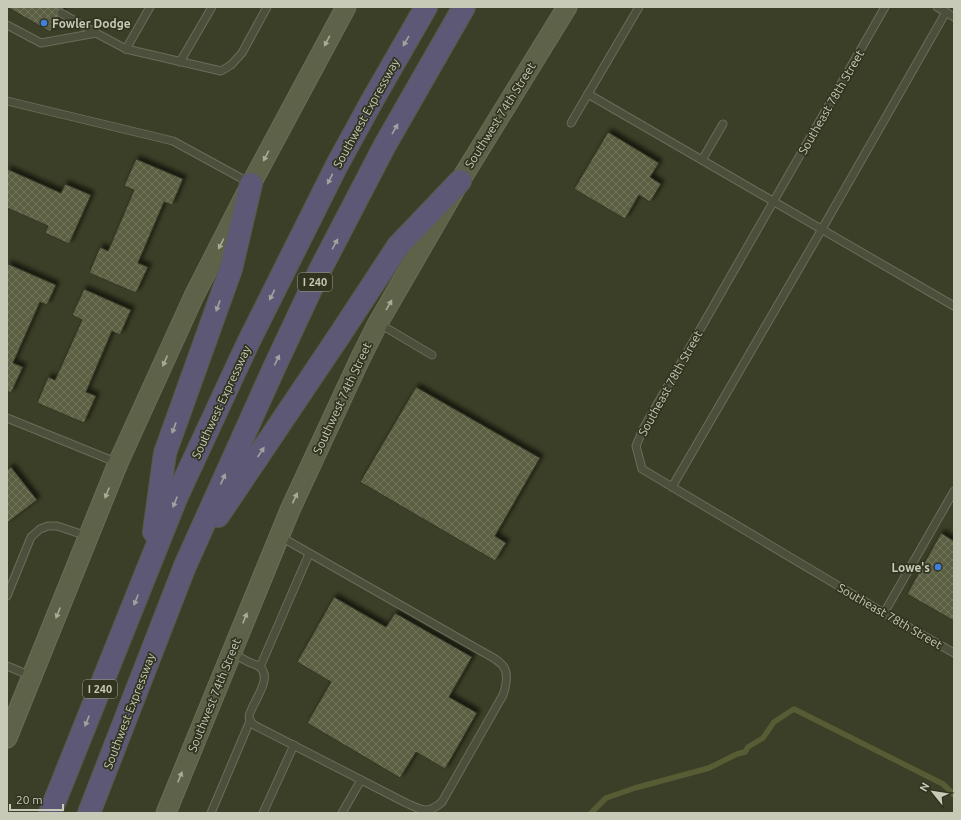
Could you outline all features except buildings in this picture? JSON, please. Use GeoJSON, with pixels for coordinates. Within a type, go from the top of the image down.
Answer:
{"type":"FeatureCollection","features":[{"type":"Feature","properties":{"kind":"highway","name":"Southwest Expressway"},"geometry":{"type":"LineString","coordinates":[[50,813],[178,496],[248,343],[337,165],[426,7]]}},
{"type":"Feature","properties":{"kind":"highway","name":"Southwest Expressway"},"geometry":{"type":"LineString","coordinates":[[89,813],[185,566],[274,368],[319,272],[385,145],[464,7]]}},
{"type":"Feature","properties":{"kind":"highway"},"geometry":{"type":"LineString","coordinates":[[185,566],[335,343],[398,246],[460,181]]}},
{"type":"Feature","properties":{"kind":"highway"},"geometry":{"type":"LineString","coordinates":[[150,564],[165,453],[231,269],[252,184]]}},
{"type":"Feature","properties":{"kind":"main road"},"geometry":{"type":"LineString","coordinates":[[7,738],[118,464],[194,296],[346,7]]}},
{"type":"Feature","properties":{"kind":"main road","name":"Southwest 74th Street"},"geometry":{"type":"LineString","coordinates":[[166,813],[290,510],[360,359],[378,323],[460,181],[567,7]]}},
{"type":"Feature","properties":{"kind":"lane"},"geometry":{"type":"LineString","coordinates":[[126,49],[150,7]]}},
{"type":"Feature","properties":{"kind":"lane"},"geometry":{"type":"LineString","coordinates":[[180,62],[212,7]]}},
{"type":"Feature","properties":{"kind":"lane"},"geometry":{"type":"LineString","coordinates":[[61,13],[126,49],[221,72],[242,53],[267,7]]}},
{"type":"Feature","properties":{"kind":"lane"},"geometry":{"type":"LineString","coordinates":[[571,124],[640,7]]}},
{"type":"Feature","properties":{"kind":"lane","name":"Southeast 78th Street"},"geometry":{"type":"LineString","coordinates":[[885,7],[643,429],[636,446],[642,469],[884,614],[954,653]]}},
{"type":"Feature","properties":{"kind":"lane"},"geometry":{"type":"LineString","coordinates":[[937,7],[954,17]]}},
{"type":"Feature","properties":{"kind":"lane"},"geometry":{"type":"LineString","coordinates":[[672,487],[946,12]]}},
{"type":"Feature","properties":{"kind":"lane"},"geometry":{"type":"LineString","coordinates":[[7,25],[41,44],[96,33]]}},
{"type":"Feature","properties":{"kind":"lane"},"geometry":{"type":"LineString","coordinates":[[588,94],[954,306]]}},
{"type":"Feature","properties":{"kind":"lane"},"geometry":{"type":"LineString","coordinates":[[7,101],[173,141],[252,184]]}},
{"type":"Feature","properties":{"kind":"lane"},"geometry":{"type":"LineString","coordinates":[[702,160],[722,124]]}},
{"type":"Feature","properties":{"kind":"lane"},"geometry":{"type":"LineString","coordinates":[[378,323],[432,355]]}},
{"type":"Feature","properties":{"kind":"lane"},"geometry":{"type":"LineString","coordinates":[[7,418],[118,464]]}},
{"type":"Feature","properties":{"kind":"lane"},"geometry":{"type":"LineString","coordinates":[[884,614],[954,491]]}},
{"type":"Feature","properties":{"kind":"lane"},"geometry":{"type":"LineString","coordinates":[[7,596],[31,536],[40,529],[48,526],[57,526],[89,537]]}},
{"type":"Feature","properties":{"kind":"lane"},"geometry":{"type":"LineString","coordinates":[[250,721],[361,780],[420,809],[428,811],[435,808],[442,802],[503,695],[507,684],[507,676],[504,666],[496,659],[279,536]]}},
{"type":"Feature","properties":{"kind":"lane"},"geometry":{"type":"LineString","coordinates":[[260,667],[309,554]]}},
{"type":"Feature","properties":{"kind":"lane"},"geometry":{"type":"LineString","coordinates":[[211,813],[250,721],[250,713],[261,691],[263,682],[264,673],[260,667],[231,653]]}},
{"type":"Feature","properties":{"kind":"lane"},"geometry":{"type":"LineString","coordinates":[[7,666],[33,676]]}},
{"type":"Feature","properties":{"kind":"lane"},"geometry":{"type":"LineString","coordinates":[[263,813],[294,745]]}},
{"type":"Feature","properties":{"kind":"lane"},"geometry":{"type":"LineString","coordinates":[[342,813],[361,780]]}},
{"type":"Feature","properties":{"kind":"waterway"},"geometry":{"type":"LineString","coordinates":[[591,813],[606,798],[635,788],[709,768],[737,754],[745,752],[748,747],[763,738],[774,722],[794,709],[943,784],[954,795]]}},
{"type":"Feature","properties":{"kind":"place","name":"Fowler Dodge"},"geometry":{"type":"Point","coordinates":[44,23]}},
{"type":"Feature","properties":{"kind":"place","name":"Lowe's"},"geometry":{"type":"Point","coordinates":[938,567]}}]}
